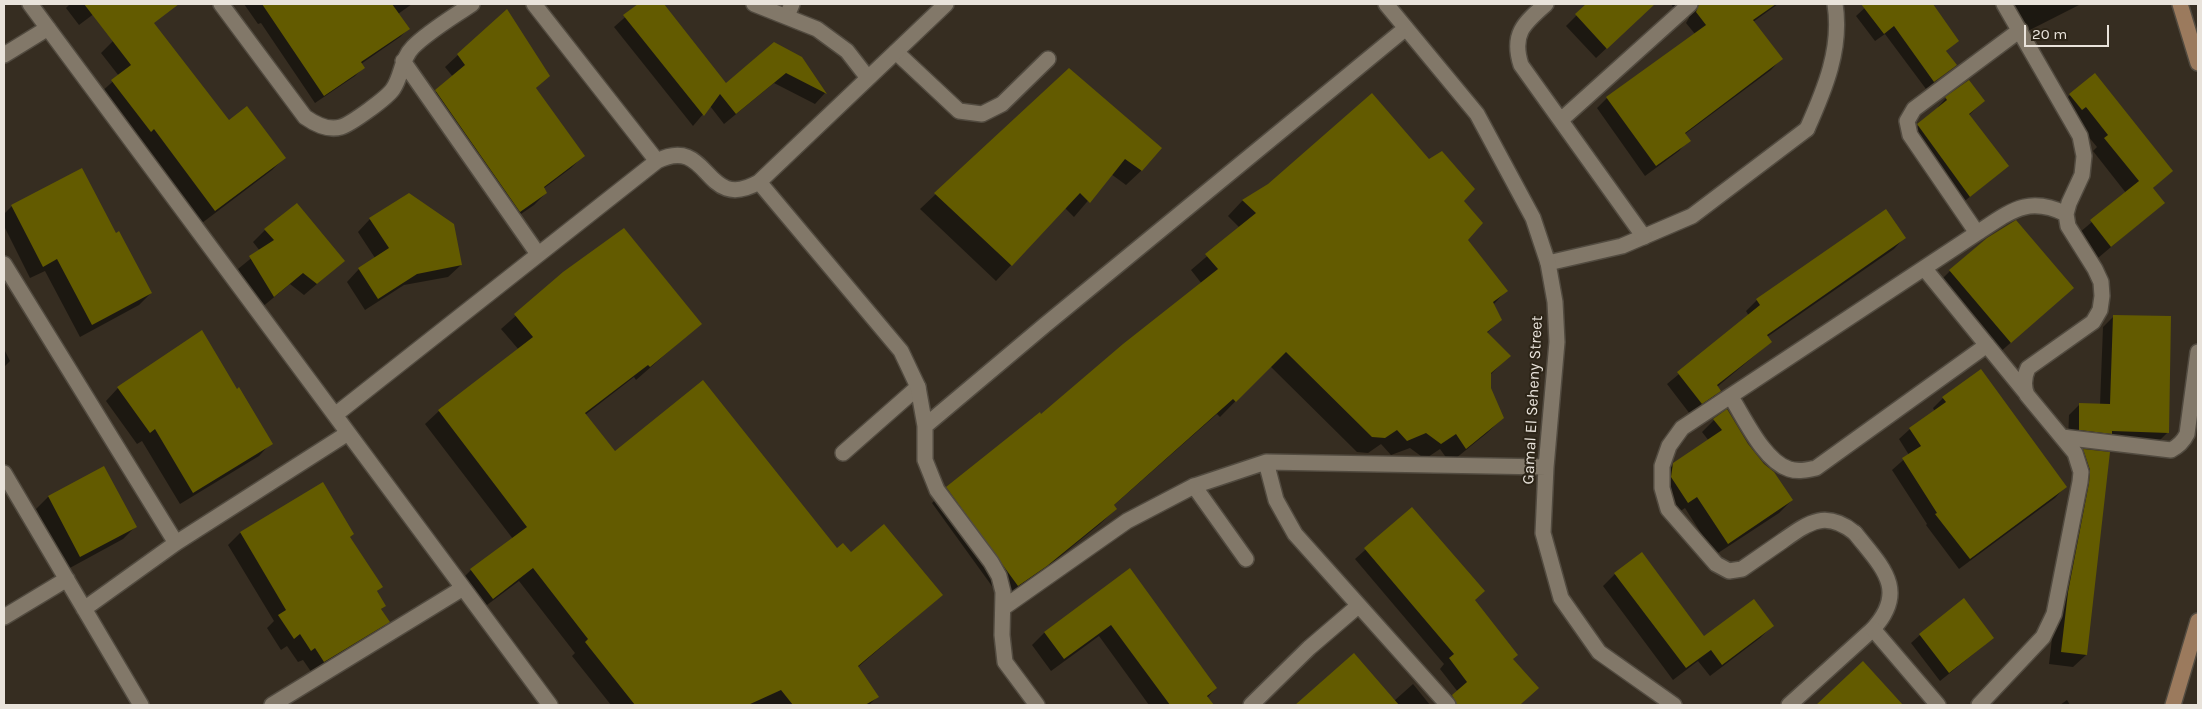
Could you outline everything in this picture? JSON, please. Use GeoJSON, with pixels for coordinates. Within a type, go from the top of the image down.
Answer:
{"type":"FeatureCollection","features":[{"type":"Feature","properties":{"kind":"street"},"geometry":{"type":"LineString","coordinates":[[30,4],[550,705]]}},
{"type":"Feature","properties":{"kind":"street"},"geometry":{"type":"LineString","coordinates":[[221,4],[305,117],[316,124],[328,128],[341,127],[380,102],[395,86],[404,61],[412,48],[472,4]]}},
{"type":"Feature","properties":{"kind":"street"},"geometry":{"type":"LineString","coordinates":[[534,4],[657,161]]}},
{"type":"Feature","properties":{"kind":"street"},"geometry":{"type":"LineString","coordinates":[[754,4],[789,10],[847,51],[868,78]]}},
{"type":"Feature","properties":{"kind":"street"},"geometry":{"type":"LineString","coordinates":[[334,415],[657,161],[674,155],[693,159],[718,185],[729,189],[740,190],[759,182],[946,4]]}},
{"type":"Feature","properties":{"kind":"street","name":"Gamal El Seheny Street"},"geometry":{"type":"LineString","coordinates":[[1386,4],[1476,114],[1533,218],[1548,263],[1555,302],[1557,342],[1546,467],[1543,533],[1562,598],[1599,652],[1674,705]]}},
{"type":"Feature","properties":{"kind":"street"},"geometry":{"type":"LineString","coordinates":[[1546,4],[1527,21],[1520,31],[1517,42],[1521,65],[1644,237]]}},
{"type":"Feature","properties":{"kind":"street"},"geometry":{"type":"LineString","coordinates":[[1560,120],[1690,4]]}},
{"type":"Feature","properties":{"kind":"street"},"geometry":{"type":"LineString","coordinates":[[1548,263],[1622,246],[1692,216],[1807,129],[1826,87],[1836,43],[1838,17],[1835,4]]}},
{"type":"Feature","properties":{"kind":"street"},"geometry":{"type":"LineString","coordinates":[[2004,4],[2080,136],[2084,156],[2082,174],[2066,214],[2068,226],[2101,282],[2102,296],[2100,310],[2093,322],[2028,368],[2024,382],[2027,395]]}},
{"type":"Feature","properties":{"kind":"street"},"geometry":{"type":"LineString","coordinates":[[2180,4],[2198,63]]}},
{"type":"Feature","properties":{"kind":"street"},"geometry":{"type":"LineString","coordinates":[[4,55],[48,28]]}},
{"type":"Feature","properties":{"kind":"street"},"geometry":{"type":"LineString","coordinates":[[925,426],[1406,28]]}},
{"type":"Feature","properties":{"kind":"street"},"geometry":{"type":"LineString","coordinates":[[1977,233],[1910,135],[1907,121],[1914,109],[2020,30]]}},
{"type":"Feature","properties":{"kind":"street"},"geometry":{"type":"LineString","coordinates":[[896,52],[959,111],[982,114],[1002,104],[1048,60]]}},
{"type":"Feature","properties":{"kind":"street"},"geometry":{"type":"LineString","coordinates":[[404,61],[538,254]]}},
{"type":"Feature","properties":{"kind":"street"},"geometry":{"type":"LineString","coordinates":[[759,182],[901,351],[918,387],[925,426],[925,460],[937,490],[991,562],[999,576],[1003,592],[1002,635],[1005,662],[1037,705]]}},
{"type":"Feature","properties":{"kind":"street"},"geometry":{"type":"LineString","coordinates":[[1789,705],[1884,618],[1890,604],[1890,588],[1886,573],[1854,533],[1844,525],[1832,520],[1819,520],[1806,524],[1742,569],[1728,570],[1716,564],[1668,509],[1662,488],[1662,466],[1669,446],[1682,428],[2014,210],[2032,205],[2050,206],[2066,214]]}},
{"type":"Feature","properties":{"kind":"street"},"geometry":{"type":"LineString","coordinates":[[4,264],[176,544]]}},
{"type":"Feature","properties":{"kind":"street"},"geometry":{"type":"LineString","coordinates":[[1924,268],[2075,453],[2081,472],[2054,614],[2043,637],[1979,705]]}},
{"type":"Feature","properties":{"kind":"street"},"geometry":{"type":"LineString","coordinates":[[1731,397],[1768,455],[1778,464],[1790,469],[1803,471],[1816,468],[1987,345]]}},
{"type":"Feature","properties":{"kind":"street"},"geometry":{"type":"LineString","coordinates":[[2062,437],[2171,450],[2178,447],[2184,441],[2187,434],[2198,352]]}},
{"type":"Feature","properties":{"kind":"street"},"geometry":{"type":"LineString","coordinates":[[843,453],[918,387]]}},
{"type":"Feature","properties":{"kind":"street"},"geometry":{"type":"LineString","coordinates":[[84,609],[176,544],[348,432]]}},
{"type":"Feature","properties":{"kind":"street"},"geometry":{"type":"LineString","coordinates":[[1003,608],[1127,520],[1194,486],[1266,462],[1546,467]]}},
{"type":"Feature","properties":{"kind":"street"},"geometry":{"type":"LineString","coordinates":[[1266,462],[1276,500],[1295,534],[1448,705]]}},
{"type":"Feature","properties":{"kind":"street"},"geometry":{"type":"LineString","coordinates":[[4,473],[141,705]]}},
{"type":"Feature","properties":{"kind":"street"},"geometry":{"type":"LineString","coordinates":[[1194,486],[1246,559]]}},
{"type":"Feature","properties":{"kind":"street"},"geometry":{"type":"LineString","coordinates":[[4,617],[66,579]]}},
{"type":"Feature","properties":{"kind":"street"},"geometry":{"type":"LineString","coordinates":[[272,705],[463,588]]}},
{"type":"Feature","properties":{"kind":"street"},"geometry":{"type":"LineString","coordinates":[[1251,705],[1310,648],[1358,606]]}},
{"type":"Feature","properties":{"kind":"street"},"geometry":{"type":"LineString","coordinates":[[2173,705],[2198,621]]}},
{"type":"Feature","properties":{"kind":"street"},"geometry":{"type":"LineString","coordinates":[[1873,630],[1938,705]]}},
{"type":"Feature","properties":{"kind":"building"},"geometry":{"type":"Polygon","coordinates":[[[84,4],[179,4],[154,23],[229,120],[247,106],[286,158],[215,211],[154,129],[151,132],[111,80],[131,65],[84,4]]]}},
{"type":"Feature","properties":{"kind":"building"},"geometry":{"type":"Polygon","coordinates":[[[262,4],[392,4],[410,29],[361,62],[365,68],[324,96],[262,4]]]}},
{"type":"Feature","properties":{"kind":"building"},"geometry":{"type":"Polygon","coordinates":[[[638,4],[664,4],[726,83],[774,42],[802,57],[827,94],[786,73],[736,114],[720,94],[704,116],[623,15],[638,4]]]}},
{"type":"Feature","properties":{"kind":"building"},"geometry":{"type":"Polygon","coordinates":[[[1586,4],[1655,4],[1607,49],[1575,14],[1586,4]]]}},
{"type":"Feature","properties":{"kind":"building"},"geometry":{"type":"Polygon","coordinates":[[[1699,4],[1776,4],[1753,20],[1783,59],[1685,133],[1691,141],[1656,166],[1606,97],[1706,25],[1696,12],[1699,4]]]}},
{"type":"Feature","properties":{"kind":"building"},"geometry":{"type":"Polygon","coordinates":[[[1861,4],[1933,4],[1959,41],[1946,51],[1957,65],[1934,82],[1894,26],[1884,34],[1861,4]]]}},
{"type":"Feature","properties":{"kind":"building"},"geometry":{"type":"Polygon","coordinates":[[[507,9],[550,76],[536,88],[585,156],[544,187],[547,193],[520,212],[435,90],[465,65],[457,54],[507,9]]]}},
{"type":"Feature","properties":{"kind":"building"},"geometry":{"type":"Polygon","coordinates":[[[1069,68],[1162,148],[1142,171],[1125,159],[1090,203],[1080,193],[1012,266],[934,193],[1069,68]]]}},
{"type":"Feature","properties":{"kind":"building"},"geometry":{"type":"Polygon","coordinates":[[[2095,73],[2173,171],[2153,188],[2165,203],[2111,247],[2090,220],[2139,181],[2104,138],[2108,135],[2086,107],[2082,110],[2069,94],[2095,73]]]}},
{"type":"Feature","properties":{"kind":"building"},"geometry":{"type":"Polygon","coordinates":[[[1969,80],[1985,101],[1969,114],[2009,166],[1970,197],[1917,124],[1947,100],[1945,97],[1969,80]]]}},
{"type":"Feature","properties":{"kind":"building"},"geometry":{"type":"Polygon","coordinates":[[[1372,93],[1429,159],[1442,151],[1475,189],[1464,201],[1483,223],[1468,240],[1508,291],[1493,302],[1502,320],[1487,332],[1511,356],[1491,373],[1491,388],[1504,418],[1466,449],[1456,434],[1441,444],[1426,433],[1407,441],[1397,430],[1385,438],[1372,437],[1286,352],[1236,402],[1233,399],[1114,505],[1117,509],[1047,566],[1018,586],[946,487],[1040,412],[1041,414],[1123,344],[1218,269],[1205,254],[1256,213],[1242,200],[1268,184],[1372,93]]]}},
{"type":"Feature","properties":{"kind":"building"},"geometry":{"type":"Polygon","coordinates":[[[82,168],[116,233],[119,231],[152,293],[92,325],[57,259],[43,267],[11,205],[82,168]]]}},
{"type":"Feature","properties":{"kind":"building"},"geometry":{"type":"Polygon","coordinates":[[[409,193],[454,224],[462,265],[417,274],[378,299],[358,268],[389,248],[369,218],[409,193]]]}},
{"type":"Feature","properties":{"kind":"building"},"geometry":{"type":"Polygon","coordinates":[[[297,203],[345,261],[317,284],[303,273],[274,297],[249,256],[274,240],[264,229],[297,203]]]}},
{"type":"Feature","properties":{"kind":"building"},"geometry":{"type":"Polygon","coordinates":[[[1886,209],[1906,238],[1767,335],[1772,342],[1717,385],[1721,391],[1702,404],[1677,372],[1760,305],[1756,299],[1886,209]]]}},
{"type":"Feature","properties":{"kind":"building"},"geometry":{"type":"Polygon","coordinates":[[[2016,220],[2074,288],[2011,343],[1949,270],[1987,238],[2016,220]]]}},
{"type":"Feature","properties":{"kind":"building"},"geometry":{"type":"Polygon","coordinates":[[[624,228],[702,324],[650,367],[648,365],[585,413],[615,451],[703,380],[837,548],[843,543],[851,552],[884,524],[943,595],[858,666],[879,697],[865,705],[793,705],[781,690],[748,705],[635,705],[585,642],[588,639],[533,568],[493,599],[470,569],[527,527],[438,410],[533,337],[514,314],[563,272],[624,228]]]}},
{"type":"Feature","properties":{"kind":"building"},"geometry":{"type":"Polygon","coordinates":[[[2113,315],[2171,316],[2169,433],[2112,431],[2112,434],[2079,430],[2079,403],[2110,404],[2113,315]]]}},
{"type":"Feature","properties":{"kind":"building"},"geometry":{"type":"Polygon","coordinates":[[[202,330],[273,444],[193,493],[155,429],[150,433],[117,387],[202,330]]]}},
{"type":"Feature","properties":{"kind":"building"},"geometry":{"type":"Polygon","coordinates":[[[1981,369],[2067,487],[1970,559],[1935,514],[1937,513],[1902,458],[1921,446],[1909,428],[1946,402],[1942,397],[1981,369]]]}},
{"type":"Feature","properties":{"kind":"building"},"geometry":{"type":"Polygon","coordinates":[[[1727,409],[1748,444],[1764,464],[1774,472],[1793,500],[1728,544],[1697,497],[1688,503],[1671,477],[1673,463],[1722,430],[1713,419],[1727,409]]]}},
{"type":"Feature","properties":{"kind":"building"},"geometry":{"type":"Polygon","coordinates":[[[2083,449],[2110,452],[2087,655],[2061,652],[2068,592],[2089,483],[2090,470],[2083,449]]]}},
{"type":"Feature","properties":{"kind":"building"},"geometry":{"type":"Polygon","coordinates":[[[104,466],[137,527],[80,557],[48,496],[104,466]]]}},
{"type":"Feature","properties":{"kind":"building"},"geometry":{"type":"Polygon","coordinates":[[[323,482],[354,534],[350,537],[383,587],[377,591],[386,606],[381,609],[390,622],[324,662],[315,648],[311,651],[300,634],[294,639],[278,615],[286,610],[240,532],[323,482]]]}},
{"type":"Feature","properties":{"kind":"building"},"geometry":{"type":"Polygon","coordinates":[[[1412,507],[1485,591],[1475,600],[1518,655],[1513,659],[1539,688],[1520,705],[1457,705],[1452,695],[1467,682],[1449,658],[1454,654],[1364,548],[1412,507]]]}},
{"type":"Feature","properties":{"kind":"building"},"geometry":{"type":"Polygon","coordinates":[[[1642,552],[1704,636],[1754,599],[1774,626],[1722,665],[1711,650],[1686,668],[1614,573],[1642,552]]]}},
{"type":"Feature","properties":{"kind":"building"},"geometry":{"type":"Polygon","coordinates":[[[1130,568],[1217,688],[1207,696],[1214,705],[1170,705],[1111,625],[1064,659],[1044,632],[1130,568]]]}},
{"type":"Feature","properties":{"kind":"building"},"geometry":{"type":"Polygon","coordinates":[[[1964,598],[1994,638],[1949,673],[1919,634],[1964,598]]]}},
{"type":"Feature","properties":{"kind":"building"},"geometry":{"type":"Polygon","coordinates":[[[1354,653],[1399,705],[1295,705],[1354,653]]]}},
{"type":"Feature","properties":{"kind":"building"},"geometry":{"type":"Polygon","coordinates":[[[1863,661],[1903,705],[1816,705],[1863,661]]]}}]}
